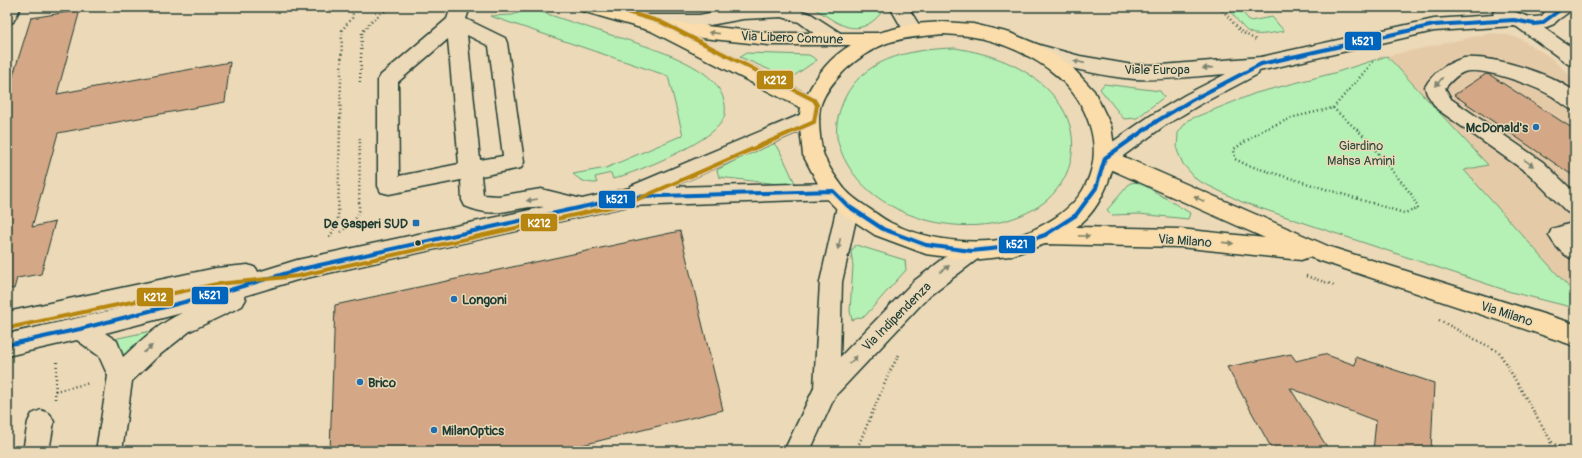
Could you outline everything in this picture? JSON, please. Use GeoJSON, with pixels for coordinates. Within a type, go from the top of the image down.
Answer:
{"type":"FeatureCollection","features":[{"type":"Feature","properties":{"kind":"main road","name":"Via Libero Comune"},"geometry":{"type":"LineString","coordinates":[[588,7],[658,27],[769,39],[879,39]]}},
{"type":"Feature","properties":{"kind":"main road","name":"Via Libero Comune"},"geometry":{"type":"LineString","coordinates":[[658,27],[810,112]]}},
{"type":"Feature","properties":{"kind":"main road"},"geometry":{"type":"LineString","coordinates":[[943,28],[973,30],[1003,38],[1032,50],[1063,70],[1087,96],[1101,126],[1105,158],[1096,188],[1076,215],[1045,235],[1010,247],[971,251],[926,245],[883,229],[841,198],[813,155],[810,112],[825,78],[849,55],[879,39],[913,30],[943,28]]}},
{"type":"Feature","properties":{"kind":"main road","name":"Via Milano"},"geometry":{"type":"LineString","coordinates":[[1105,158],[1324,254],[1572,333]]}},
{"type":"Feature","properties":{"kind":"main road","name":"Via Milano"},"geometry":{"type":"LineString","coordinates":[[1045,235],[1180,238],[1324,254]]}},
{"type":"Feature","properties":{"kind":"street"},"geometry":{"type":"LineString","coordinates":[[7,18],[12,7]]}},
{"type":"Feature","properties":{"kind":"street"},"geometry":{"type":"LineString","coordinates":[[899,7],[913,30]]}},
{"type":"Feature","properties":{"kind":"street","name":"Viale Europa"},"geometry":{"type":"LineString","coordinates":[[1434,25],[1471,7]]}},
{"type":"Feature","properties":{"kind":"street"},"geometry":{"type":"LineString","coordinates":[[1495,7],[1505,15],[1519,21],[1575,58]]}},
{"type":"Feature","properties":{"kind":"street"},"geometry":{"type":"LineString","coordinates":[[639,21],[699,21],[743,13],[782,11],[804,18],[835,39]]}},
{"type":"Feature","properties":{"kind":"street"},"geometry":{"type":"LineString","coordinates":[[1553,12],[1575,58]]}},
{"type":"Feature","properties":{"kind":"street","name":"Viale Europa"},"geometry":{"type":"LineString","coordinates":[[1032,50],[1080,63],[1133,72],[1162,72],[1261,64],[1434,25],[1519,21],[1534,24],[1553,12]]}},
{"type":"Feature","properties":{"kind":"street"},"geometry":{"type":"LineString","coordinates":[[458,14],[498,43],[514,162],[389,186],[388,80],[458,14]]}},
{"type":"Feature","properties":{"kind":"street"},"geometry":{"type":"LineString","coordinates":[[458,14],[473,200],[481,204],[497,205],[541,198],[584,207]]}},
{"type":"Feature","properties":{"kind":"street","name":"Viale Europa"},"geometry":{"type":"LineString","coordinates":[[1105,158],[1157,121],[1192,100],[1261,64]]}},
{"type":"Feature","properties":{"kind":"street"},"geometry":{"type":"LineString","coordinates":[[1572,101],[1556,89],[1543,82],[1492,67],[1474,64],[1462,65],[1443,76],[1435,87],[1437,94],[1444,104],[1536,168],[1575,206]]}},
{"type":"Feature","properties":{"kind":"street"},"geometry":{"type":"LineString","coordinates":[[7,345],[70,331],[223,292],[297,270],[628,197],[810,112]]}},
{"type":"Feature","properties":{"kind":"street"},"geometry":{"type":"LineString","coordinates":[[628,197],[841,198]]}},
{"type":"Feature","properties":{"kind":"street","name":"Via Indipendenza"},"geometry":{"type":"LineString","coordinates":[[826,388],[831,282],[841,198]]}},
{"type":"Feature","properties":{"kind":"street"},"geometry":{"type":"LineString","coordinates":[[1575,231],[1560,235],[1575,251]]}},
{"type":"Feature","properties":{"kind":"street","name":"Via Indipendenza"},"geometry":{"type":"LineString","coordinates":[[797,451],[826,388],[922,288],[971,251]]}},
{"type":"Feature","properties":{"kind":"street"},"geometry":{"type":"LineString","coordinates":[[7,322],[216,278],[297,270]]}},
{"type":"Feature","properties":{"kind":"street"},"geometry":{"type":"LineString","coordinates":[[120,376],[148,349],[182,324],[297,270]]}},
{"type":"Feature","properties":{"kind":"street"},"geometry":{"type":"LineString","coordinates":[[70,331],[108,349],[120,376],[109,451]]}},
{"type":"Feature","properties":{"kind":"street"},"geometry":{"type":"LineString","coordinates":[[36,451],[48,413]]}},
{"type":"Feature","properties":{"kind":"path"},"geometry":{"type":"LineString","coordinates":[[330,238],[338,220],[342,30],[352,18],[354,7]]}},
{"type":"Feature","properties":{"kind":"path"},"geometry":{"type":"LineString","coordinates":[[1220,7],[1240,32],[1247,37],[1256,40],[1262,39]]}},
{"type":"Feature","properties":{"kind":"path"},"geometry":{"type":"LineString","coordinates":[[1333,108],[1365,137],[1412,195],[1418,210],[1404,213],[1247,165],[1235,159],[1234,149],[1263,130],[1294,117],[1333,108],[1376,60]]}},
{"type":"Feature","properties":{"kind":"path"},"geometry":{"type":"LineString","coordinates":[[1301,275],[1338,286]]}},
{"type":"Feature","properties":{"kind":"path"},"geometry":{"type":"LineString","coordinates":[[1437,319],[1499,352],[1551,441],[1563,451]]}},
{"type":"Feature","properties":{"kind":"path"},"geometry":{"type":"LineString","coordinates":[[48,413],[70,331]]}},
{"type":"Feature","properties":{"kind":"path"},"geometry":{"type":"LineString","coordinates":[[856,451],[890,371],[902,350]]}},
{"type":"Feature","properties":{"kind":"path"},"geometry":{"type":"LineString","coordinates":[[55,391],[120,376]]}},
{"type":"Feature","properties":{"kind":"path"},"geometry":{"type":"LineString","coordinates":[[1549,451],[1551,441]]}},
{"type":"Feature","properties":{"kind":"shaded area"},"geometry":{"type":"Polygon","coordinates":[[[1491,33],[1504,34],[1521,39],[1550,57],[1575,80],[1575,294],[1463,170],[1487,165],[1387,56],[1491,33]]]}},
{"type":"Feature","properties":{"kind":"green space"},"geometry":{"type":"Polygon","coordinates":[[[812,7],[880,7],[882,12],[873,21],[856,28],[839,24],[812,7]]]}},
{"type":"Feature","properties":{"kind":"green space"},"geometry":{"type":"Polygon","coordinates":[[[1227,7],[1238,7],[1250,21],[1272,17],[1284,31],[1262,34],[1250,32],[1240,24],[1227,7]]]}},
{"type":"Feature","properties":{"kind":"green space"},"geometry":{"type":"Polygon","coordinates":[[[530,9],[665,53],[692,66],[704,73],[717,85],[723,96],[725,113],[723,119],[712,132],[700,140],[686,149],[654,164],[613,179],[611,173],[595,177],[597,183],[581,180],[573,174],[606,168],[683,135],[668,76],[490,16],[512,15],[530,9]]]}},
{"type":"Feature","properties":{"kind":"green space"},"geometry":{"type":"Polygon","coordinates":[[[955,48],[994,57],[1019,68],[1041,83],[1051,93],[1061,106],[1068,119],[1072,133],[1073,147],[1071,161],[1066,175],[1058,188],[1041,205],[1012,219],[990,224],[967,226],[944,224],[920,218],[898,210],[878,198],[861,182],[847,164],[838,142],[837,124],[841,107],[849,90],[860,77],[873,67],[904,54],[955,48]]]}},
{"type":"Feature","properties":{"kind":"green space"},"geometry":{"type":"Polygon","coordinates":[[[746,53],[809,55],[817,60],[785,82],[770,70],[740,57],[746,53]]]}},
{"type":"Feature","properties":{"kind":"green space","name":"Giardino Mahsa Amini"},"geometry":{"type":"Polygon","coordinates":[[[1387,56],[1488,165],[1464,170],[1575,294],[1575,308],[1511,292],[1242,202],[1197,180],[1183,164],[1177,150],[1178,133],[1188,120],[1256,93],[1334,73],[1387,56]]]}},
{"type":"Feature","properties":{"kind":"green space"},"geometry":{"type":"Polygon","coordinates":[[[1104,84],[1160,91],[1164,97],[1137,118],[1124,119],[1100,89],[1104,84]]]}},
{"type":"Feature","properties":{"kind":"green space"},"geometry":{"type":"Polygon","coordinates":[[[771,141],[779,149],[795,183],[789,187],[778,184],[719,177],[717,170],[771,141]]]}},
{"type":"Feature","properties":{"kind":"green space"},"geometry":{"type":"Polygon","coordinates":[[[1139,182],[1190,213],[1188,219],[1139,214],[1112,215],[1107,210],[1130,183],[1139,182]]]}},
{"type":"Feature","properties":{"kind":"green space"},"geometry":{"type":"Polygon","coordinates":[[[856,245],[905,260],[906,270],[865,316],[852,320],[850,311],[853,266],[851,251],[856,245]]]}},
{"type":"Feature","properties":{"kind":"green space"},"geometry":{"type":"Polygon","coordinates":[[[156,330],[122,364],[113,341],[114,339],[156,330]]]}},
{"type":"Feature","properties":{"kind":"building"},"geometry":{"type":"Polygon","coordinates":[[[80,10],[57,94],[230,62],[225,102],[58,133],[32,227],[55,222],[41,274],[17,278],[14,289],[7,288],[7,95],[31,18],[80,10]]]}},
{"type":"Feature","properties":{"kind":"building"},"geometry":{"type":"Polygon","coordinates":[[[1486,74],[1490,75],[1575,130],[1575,177],[1454,95],[1486,74]]]}},
{"type":"Feature","properties":{"kind":"building"},"geometry":{"type":"Polygon","coordinates":[[[680,231],[723,410],[558,451],[330,451],[335,305],[680,231]]]}},
{"type":"Feature","properties":{"kind":"building"},"geometry":{"type":"Polygon","coordinates":[[[1291,354],[1296,361],[1324,354],[1355,365],[1356,357],[1434,383],[1431,451],[1373,451],[1376,421],[1290,388],[1327,447],[1308,451],[1273,451],[1227,367],[1291,354]]]}},
{"type":"Feature","properties":{"kind":"transit line","name":"K212"},"geometry":{"type":"LineString","coordinates":[[8,328],[217,284],[298,276],[629,203],[814,122],[817,105],[814,100],[661,22],[610,7]]}},
{"type":"Feature","properties":{"kind":"transit line","name":"k521"},"geometry":{"type":"LineString","coordinates":[[7,345],[80,329],[223,292],[297,270],[628,197],[833,191],[848,206],[883,229],[926,245],[971,251],[1010,247],[1045,235],[1076,215],[1096,188],[1105,158],[1157,121],[1192,100],[1261,64],[1434,25],[1514,20],[1534,24],[1542,23],[1564,7]]}},
{"type":"Feature","properties":{"kind":"place","name":"McDonald's"},"geometry":{"type":"Point","coordinates":[1536,127]}},
{"type":"Feature","properties":{"kind":"place","name":"De Gasperi SUD"},"geometry":{"type":"Point","coordinates":[416,223]}},
{"type":"Feature","properties":{"kind":"place","name":"Longoni"},"geometry":{"type":"Point","coordinates":[454,299]}},
{"type":"Feature","properties":{"kind":"place","name":"Brico"},"geometry":{"type":"Point","coordinates":[360,382]}},
{"type":"Feature","properties":{"kind":"place","name":"MilanOptics"},"geometry":{"type":"Point","coordinates":[434,430]}}]}
